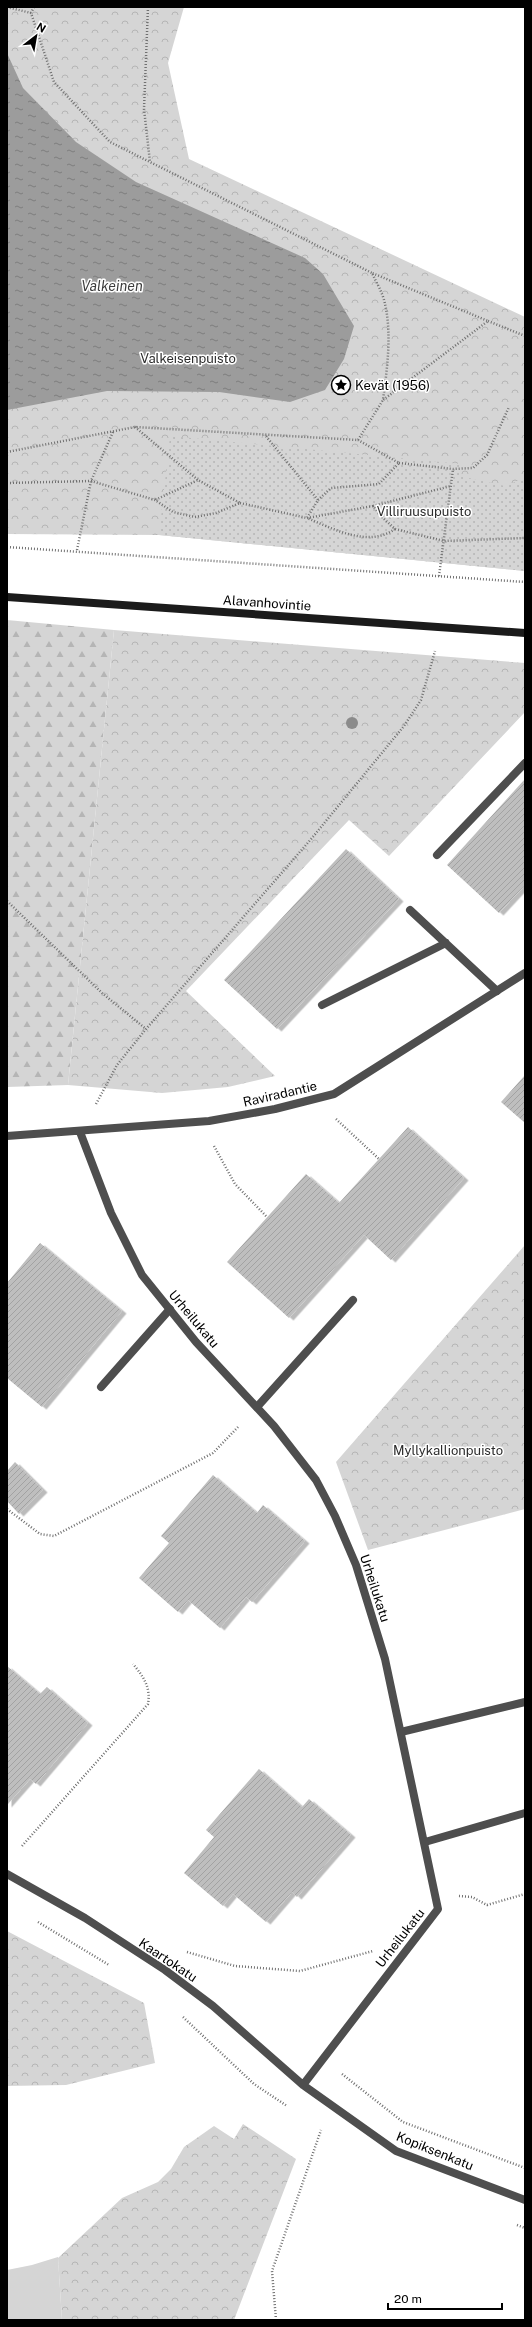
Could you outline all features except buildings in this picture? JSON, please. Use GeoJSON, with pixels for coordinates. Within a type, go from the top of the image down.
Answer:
{"type":"FeatureCollection","features":[{"type":"Feature","properties":{"kind":"main road","name":"Alavanhovintie"},"geometry":{"type":"LineString","coordinates":[[7,597],[525,633]]}},
{"type":"Feature","properties":{"kind":"street"},"geometry":{"type":"LineString","coordinates":[[437,855],[525,763]]}},
{"type":"Feature","properties":{"kind":"street"},"geometry":{"type":"LineString","coordinates":[[410,910],[497,991]]}},
{"type":"Feature","properties":{"kind":"street"},"geometry":{"type":"LineString","coordinates":[[322,1005],[446,943]]}},
{"type":"Feature","properties":{"kind":"street","name":"Raviradantie"},"geometry":{"type":"LineString","coordinates":[[7,1136],[80,1132],[209,1121],[275,1109],[334,1094],[525,973]]}},
{"type":"Feature","properties":{"kind":"street","name":"Urheilukatu"},"geometry":{"type":"LineString","coordinates":[[80,1132],[111,1213],[142,1275],[196,1342],[274,1426],[316,1480],[335,1516],[356,1565],[383,1652],[425,1842],[438,1909],[303,2085]]}},
{"type":"Feature","properties":{"kind":"street"},"geometry":{"type":"LineString","coordinates":[[257,1407],[353,1300]]}},
{"type":"Feature","properties":{"kind":"street"},"geometry":{"type":"LineString","coordinates":[[101,1386],[170,1309]]}},
{"type":"Feature","properties":{"kind":"street"},"geometry":{"type":"LineString","coordinates":[[401,1732],[525,1702]]}},
{"type":"Feature","properties":{"kind":"street"},"geometry":{"type":"LineString","coordinates":[[425,1842],[525,1813]]}},
{"type":"Feature","properties":{"kind":"street","name":"Kaartokatu"},"geometry":{"type":"LineString","coordinates":[[7,1874],[85,1918],[165,1970],[213,2006],[303,2085]]}},
{"type":"Feature","properties":{"kind":"street","name":"Kopiksenkatu"},"geometry":{"type":"LineString","coordinates":[[303,2085],[396,2151],[525,2200]]}},
{"type":"Feature","properties":{"kind":"path"},"geometry":{"type":"LineString","coordinates":[[7,7],[31,13]]}},
{"type":"Feature","properties":{"kind":"path"},"geometry":{"type":"LineString","coordinates":[[34,7],[31,13],[54,82],[110,142],[372,272],[525,336]]}},
{"type":"Feature","properties":{"kind":"path"},"geometry":{"type":"LineString","coordinates":[[148,7],[144,109],[150,162]]}},
{"type":"Feature","properties":{"kind":"path"},"geometry":{"type":"LineString","coordinates":[[372,272],[385,303],[388,334],[387,368],[383,400]]}},
{"type":"Feature","properties":{"kind":"path"},"geometry":{"type":"LineString","coordinates":[[358,440],[383,400],[488,321]]}},
{"type":"Feature","properties":{"kind":"path"},"geometry":{"type":"LineString","coordinates":[[7,452],[135,427],[358,440],[399,463],[453,469],[473,468],[487,454],[509,407]]}},
{"type":"Feature","properties":{"kind":"path"},"geometry":{"type":"LineString","coordinates":[[135,427],[198,480],[240,503],[307,518],[354,536],[378,538],[395,529]]}},
{"type":"Feature","properties":{"kind":"path"},"geometry":{"type":"LineString","coordinates":[[77,550],[91,481],[100,455],[113,431]]}},
{"type":"Feature","properties":{"kind":"path"},"geometry":{"type":"LineString","coordinates":[[264,434],[318,500]]}},
{"type":"Feature","properties":{"kind":"path"},"geometry":{"type":"LineString","coordinates":[[307,518],[318,500],[331,488],[379,484],[399,463]]}},
{"type":"Feature","properties":{"kind":"path"},"geometry":{"type":"LineString","coordinates":[[439,576],[453,469]]}},
{"type":"Feature","properties":{"kind":"path"},"geometry":{"type":"LineString","coordinates":[[156,500],[198,480]]}},
{"type":"Feature","properties":{"kind":"path"},"geometry":{"type":"LineString","coordinates":[[7,483],[91,481],[156,500],[173,512],[195,517],[216,513],[240,503]]}},
{"type":"Feature","properties":{"kind":"path"},"geometry":{"type":"LineString","coordinates":[[307,518],[373,506],[451,486]]}},
{"type":"Feature","properties":{"kind":"path"},"geometry":{"type":"LineString","coordinates":[[373,506],[395,529],[444,541],[525,538]]}},
{"type":"Feature","properties":{"kind":"path"},"geometry":{"type":"LineString","coordinates":[[7,547],[77,550],[525,582]]}},
{"type":"Feature","properties":{"kind":"path"},"geometry":{"type":"LineString","coordinates":[[80,1132],[117,1065],[146,1029],[312,838],[404,726],[421,700],[432,665],[440,627]]}},
{"type":"Feature","properties":{"kind":"path"},"geometry":{"type":"LineString","coordinates":[[7,901],[102,994],[146,1029]]}},
{"type":"Feature","properties":{"kind":"path"},"geometry":{"type":"LineString","coordinates":[[334,1118],[379,1159]]}},
{"type":"Feature","properties":{"kind":"path"},"geometry":{"type":"LineString","coordinates":[[214,1145],[235,1184],[267,1217]]}},
{"type":"Feature","properties":{"kind":"path"},"geometry":{"type":"LineString","coordinates":[[7,1509],[40,1534],[54,1536],[213,1453],[257,1407]]}},
{"type":"Feature","properties":{"kind":"path"},"geometry":{"type":"LineString","coordinates":[[22,1846],[148,1704],[150,1693],[144,1677],[133,1664]]}},
{"type":"Feature","properties":{"kind":"path"},"geometry":{"type":"LineString","coordinates":[[456,1897],[472,1896],[487,1905],[525,1894]]}},
{"type":"Feature","properties":{"kind":"path"},"geometry":{"type":"LineString","coordinates":[[187,1952],[235,1966],[300,1971],[373,1951],[380,1947]]}},
{"type":"Feature","properties":{"kind":"path"},"geometry":{"type":"LineString","coordinates":[[322,2059],[404,2122],[525,2168]]}},
{"type":"Feature","properties":{"kind":"path"},"geometry":{"type":"LineString","coordinates":[[276,2320],[272,2271],[321,2130]]}},
{"type":"Feature","properties":{"kind":"green space","name":"Valkeisenpuisto"},"geometry":{"type":"Polygon","coordinates":[[[7,7],[184,7],[168,63],[189,159],[525,317],[525,571],[159,535],[7,534],[7,7]]]}},
{"type":"Feature","properties":{"kind":"green space","name":"Villiruusupuisto"},"geometry":{"type":"Polygon","coordinates":[[[170,436],[461,464],[460,476],[505,486],[525,478],[525,571],[159,535],[170,436]]]}},
{"type":"Feature","properties":{"kind":"green space"},"geometry":{"type":"Polygon","coordinates":[[[7,620],[114,630],[68,1085],[7,1087],[7,620]]]}},
{"type":"Feature","properties":{"kind":"green space"},"geometry":{"type":"Polygon","coordinates":[[[114,630],[525,663],[525,712],[389,856],[349,820],[186,991],[275,1076],[228,1087],[162,1093],[68,1085],[114,630]]]}},
{"type":"Feature","properties":{"kind":"green space","name":"Myllykallionpuisto"},"geometry":{"type":"Polygon","coordinates":[[[525,1245],[525,1509],[368,1550],[336,1462],[525,1245]]]}},
{"type":"Feature","properties":{"kind":"green space"},"geometry":{"type":"Polygon","coordinates":[[[7,1931],[144,2003],[155,2063],[66,2085],[7,2086],[7,1931]]]}},
{"type":"Feature","properties":{"kind":"green space"},"geometry":{"type":"Polygon","coordinates":[[[243,2124],[296,2159],[234,2320],[62,2320],[58,2258],[122,2198],[158,2182],[171,2169],[184,2147],[214,2126],[234,2139],[243,2124]]]}},
{"type":"Feature","properties":{"kind":"green space"},"geometry":{"type":"Polygon","coordinates":[[[58,2257],[62,2320],[7,2320],[7,2270],[32,2265],[58,2257]]]}},
{"type":"Feature","properties":{"kind":"water","name":"Valkeinen"},"geometry":{"type":"Polygon","coordinates":[[[7,53],[23,88],[76,142],[136,182],[305,258],[323,274],[354,326],[344,359],[325,390],[290,402],[219,392],[107,391],[7,410],[7,53]]]}},
{"type":"Feature","properties":{"kind":"place","name":"Kevät (1956)"},"geometry":{"type":"Point","coordinates":[341,385]}}]}
